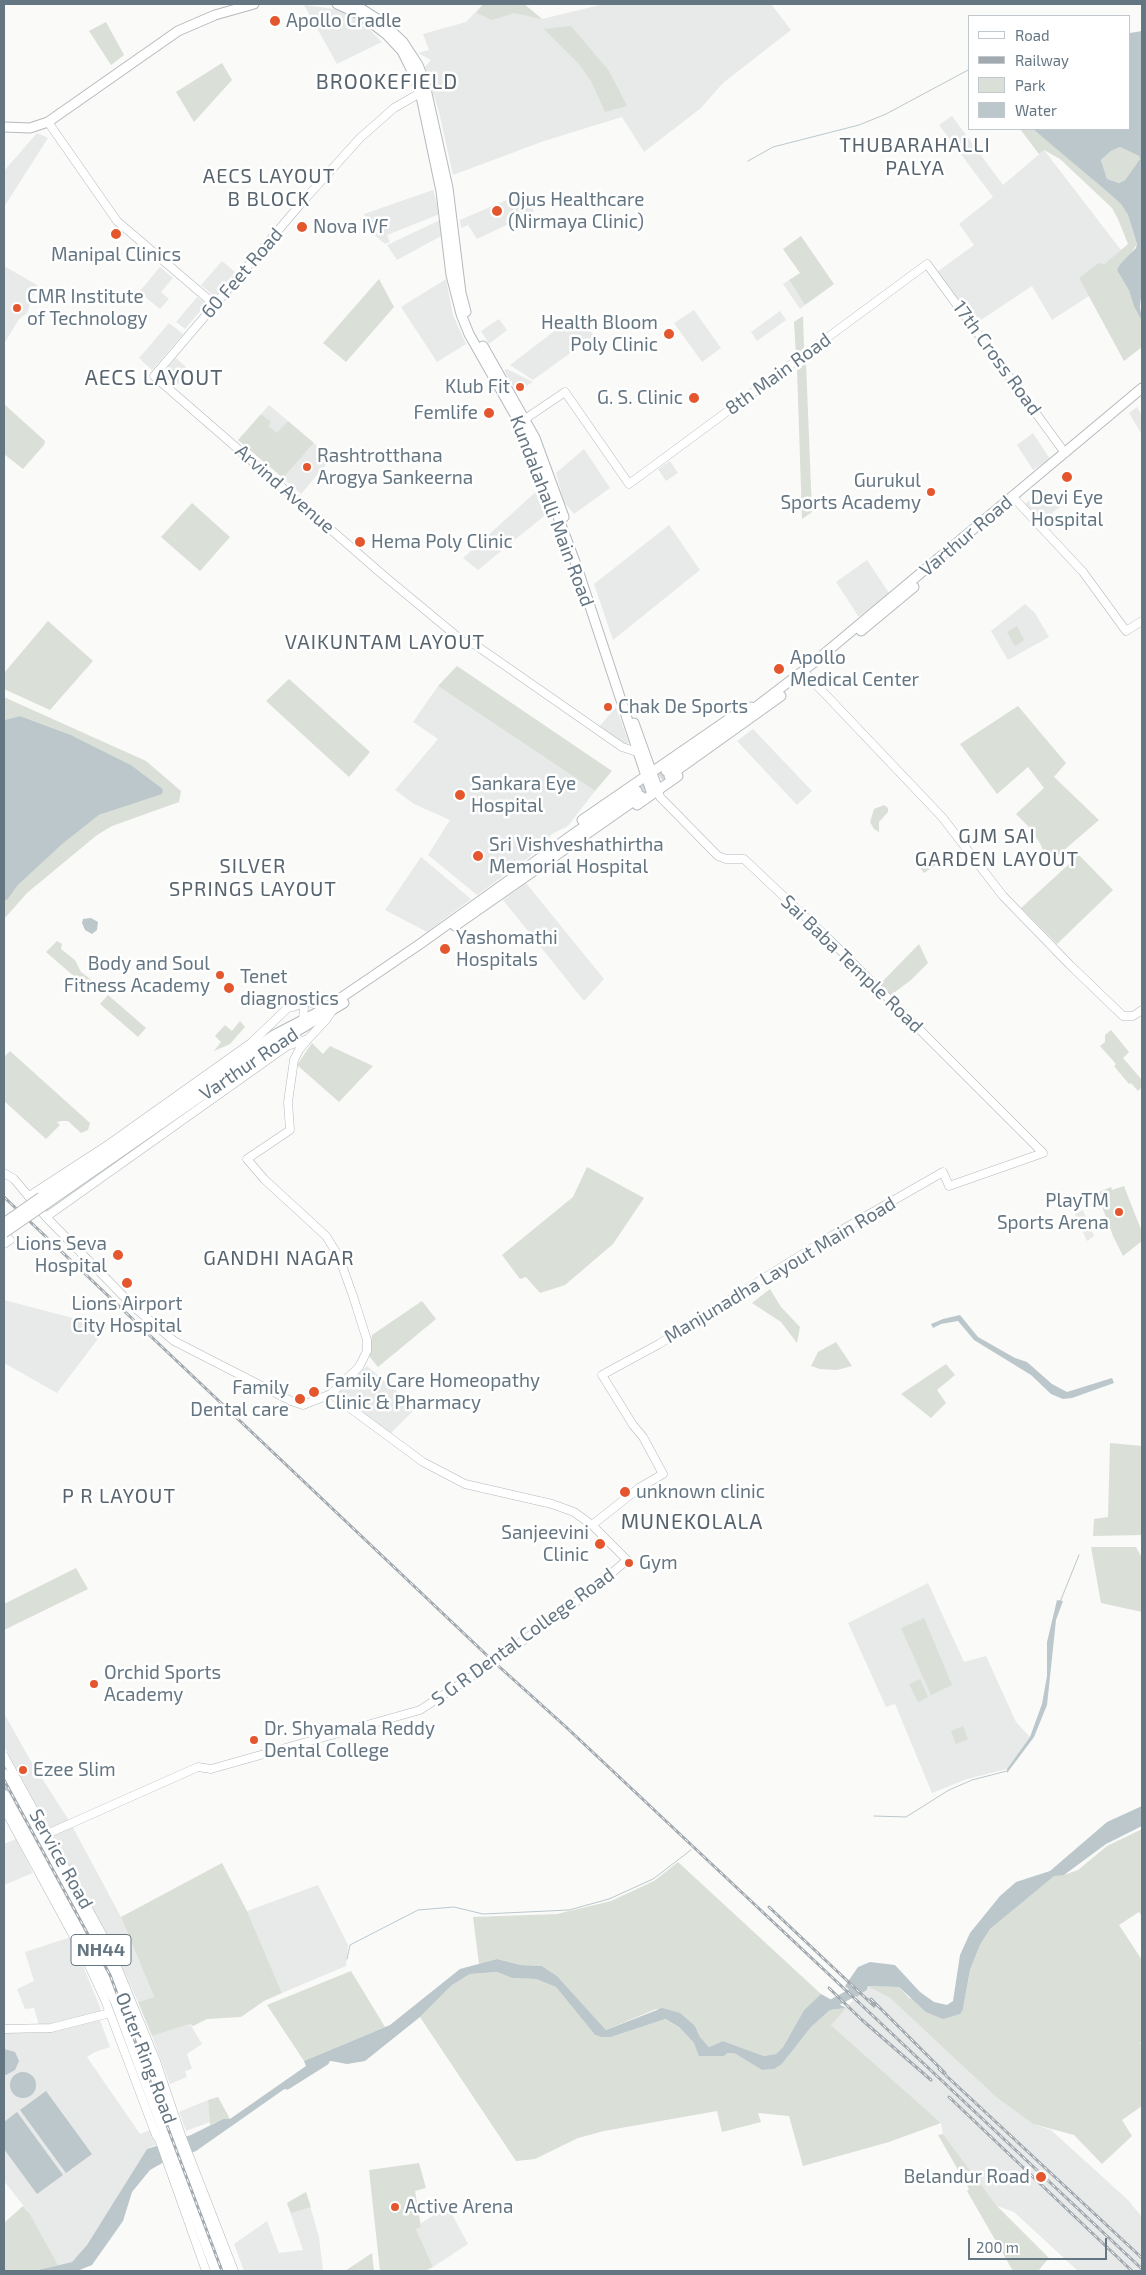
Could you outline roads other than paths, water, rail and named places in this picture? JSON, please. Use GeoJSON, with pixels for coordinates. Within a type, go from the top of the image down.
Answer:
{"type":"FeatureCollection","features":[{"type":"Feature","properties":{"kind":"highway","name":"Outer Ring Road"},"geometry":{"type":"LineString","coordinates":[[4,1774],[102,1952],[126,2006],[180,2161],[226,2271]]}},
{"type":"Feature","properties":{"kind":"highway","name":"Outer Ring Road"},"geometry":{"type":"LineString","coordinates":[[4,1795],[97,1963],[119,2010],[171,2136]]}},
{"type":"Feature","properties":{"kind":"highway","name":"Outer Ring Road"},"geometry":{"type":"LineString","coordinates":[[180,2161],[205,2253],[216,2271]]}},
{"type":"Feature","properties":{"kind":"main road"},"geometry":{"type":"LineString","coordinates":[[4,121],[24,122],[44,117],[176,26],[189,19],[232,4]]}},
{"type":"Feature","properties":{"kind":"main road"},"geometry":{"type":"LineString","coordinates":[[4,127],[30,128],[48,122],[178,31],[215,15],[254,4]]}},
{"type":"Feature","properties":{"kind":"main road","name":"Kundalahalli Main Road"},"geometry":{"type":"LineString","coordinates":[[337,4],[360,15],[384,32],[398,46],[408,63],[420,94],[441,191],[451,275],[460,314],[469,334],[519,422],[546,485],[576,567],[646,776]]}},
{"type":"Feature","properties":{"kind":"main road","name":"Kundalahalli Main Road"},"geometry":{"type":"LineString","coordinates":[[354,4],[382,22],[403,42],[419,68],[428,95],[448,188],[461,293],[465,310],[475,332],[525,419],[560,503],[650,794]]}},
{"type":"Feature","properties":{"kind":"main road","name":"Varthur Road"},"geometry":{"type":"LineString","coordinates":[[1014,499],[1142,388]]}},
{"type":"Feature","properties":{"kind":"main road","name":"Varthur Road"},"geometry":{"type":"LineString","coordinates":[[757,710],[807,675],[1014,499],[1142,395]]}},
{"type":"Feature","properties":{"kind":"main road","name":"Varthur Road"},"geometry":{"type":"LineString","coordinates":[[757,710],[788,683],[870,620]]}},
{"type":"Feature","properties":{"kind":"main road"},"geometry":{"type":"LineString","coordinates":[[568,843],[576,824],[745,708],[757,710]]}},
{"type":"Feature","properties":{"kind":"main road"},"geometry":{"type":"LineString","coordinates":[[668,774],[757,710]]}},
{"type":"Feature","properties":{"kind":"main road"},"geometry":{"type":"LineString","coordinates":[[568,843],[584,842],[650,794],[748,728],[758,717],[757,710]]}},
{"type":"Feature","properties":{"kind":"main road"},"geometry":{"type":"LineString","coordinates":[[568,843],[650,794]]}},
{"type":"Feature","properties":{"kind":"main road","name":"Varthur Road"},"geometry":{"type":"LineString","coordinates":[[4,1223],[43,1201],[294,1033],[568,843]]}},
{"type":"Feature","properties":{"kind":"main road","name":"Varthur Road"},"geometry":{"type":"LineString","coordinates":[[6,1238],[43,1201],[274,1035],[329,1009]]}},
{"type":"Feature","properties":{"kind":"street","name":"60 Feet Road"},"geometry":{"type":"LineString","coordinates":[[154,376],[304,200],[360,138],[383,116],[394,110],[396,111],[420,94]]}},
{"type":"Feature","properties":{"kind":"street"},"geometry":{"type":"LineString","coordinates":[[48,122],[118,221],[215,305]]}},
{"type":"Feature","properties":{"kind":"street","name":"8th Main Road"},"geometry":{"type":"LineString","coordinates":[[525,419],[565,392],[629,484],[927,264]]}},
{"type":"Feature","properties":{"kind":"street","name":"17th Cross Road"},"geometry":{"type":"LineString","coordinates":[[927,264],[1065,453]]}},
{"type":"Feature","properties":{"kind":"street","name":"Arvind Avenue"},"geometry":{"type":"LineString","coordinates":[[154,376],[391,582],[465,643],[474,644],[622,747],[638,752]]}},
{"type":"Feature","properties":{"kind":"street"},"geometry":{"type":"LineString","coordinates":[[1014,499],[1083,572],[1126,631],[1142,621]]}},
{"type":"Feature","properties":{"kind":"street"},"geometry":{"type":"LineString","coordinates":[[807,675],[942,817],[1003,896],[1070,965],[1123,1016],[1133,1016],[1142,1010]]}},
{"type":"Feature","properties":{"kind":"street","name":"Sai Baba Temple Road"},"geometry":{"type":"LineString","coordinates":[[650,794],[718,856],[726,859],[744,859],[904,1014],[1043,1153],[950,1186]]}},
{"type":"Feature","properties":{"kind":"street"},"geometry":{"type":"LineString","coordinates":[[4,1172],[14,1178],[46,1217],[135,1308],[174,1341],[291,1401],[303,1405],[331,1394],[359,1367],[367,1351],[367,1340],[353,1296],[339,1257],[326,1236],[264,1179],[247,1160],[290,1130],[288,1102],[294,1060],[299,1050],[329,1009],[298,999],[258,1038],[193,1085],[29,1196]]}},
{"type":"Feature","properties":{"kind":"street"},"geometry":{"type":"LineString","coordinates":[[281,1015],[300,1004],[304,1009],[303,1020]]}},
{"type":"Feature","properties":{"kind":"street"},"geometry":{"type":"LineString","coordinates":[[294,1033],[306,1031],[308,1039]]}},
{"type":"Feature","properties":{"kind":"street"},"geometry":{"type":"LineString","coordinates":[[46,1217],[287,1046],[308,1039]]}},
{"type":"Feature","properties":{"kind":"street","name":"Manjunadha Layout Main Road"},"geometry":{"type":"LineString","coordinates":[[592,1524],[639,1488],[663,1474],[643,1437],[633,1425],[602,1375],[659,1344],[833,1235],[943,1172],[950,1186]]}},
{"type":"Feature","properties":{"kind":"street"},"geometry":{"type":"LineString","coordinates":[[331,1394],[433,1469],[464,1484],[557,1506],[574,1512],[592,1524]]}},
{"type":"Feature","properties":{"kind":"street","name":"S G R Dental College Road"},"geometry":{"type":"LineString","coordinates":[[47,1834],[198,1766],[210,1769],[420,1710],[438,1700],[494,1662],[592,1590],[626,1561],[627,1558],[592,1524]]}},
{"type":"Feature","properties":{"kind":"street","name":"Service Road"},"geometry":{"type":"LineString","coordinates":[[4,1756],[108,1945],[156,2060],[171,2136],[180,2161],[234,2271]]}},
{"type":"Feature","properties":{"kind":"street","name":"Service Road"},"geometry":{"type":"LineString","coordinates":[[4,1808],[86,1959],[110,2013],[156,2135],[171,2136]]}},
{"type":"Feature","properties":{"kind":"street"},"geometry":{"type":"LineString","coordinates":[[4,2029],[51,2028],[110,2013]]}},
{"type":"Feature","properties":{"kind":"street"},"geometry":{"type":"LineString","coordinates":[[205,2253],[206,2271]]}},
{"type":"Feature","properties":{"kind":"water"},"geometry":{"type":"Polygon","coordinates":[[[1142,31],[1142,286],[1140,307],[1142,321],[1134,306],[1129,290],[1117,270],[1121,263],[1136,248],[1137,244],[1128,215],[1121,204],[1034,130],[1131,130],[1131,33],[1142,31]],[[1120,147],[1111,151],[1101,160],[1107,179],[1119,183],[1125,180],[1140,159],[1139,156],[1120,147]]]}},
{"type":"Feature","properties":{"kind":"water"},"geometry":{"type":"Polygon","coordinates":[[[20,716],[71,735],[131,765],[163,789],[162,794],[99,815],[62,844],[18,885],[7,900],[4,900],[4,720],[20,716]]]}},
{"type":"Feature","properties":{"kind":"water"},"geometry":{"type":"Polygon","coordinates":[[[91,918],[98,922],[97,930],[92,934],[85,930],[82,923],[83,919],[91,918]]]}},
{"type":"Feature","properties":{"kind":"water"},"geometry":{"type":"Polygon","coordinates":[[[960,1315],[978,1337],[1015,1358],[1027,1362],[1052,1384],[1067,1392],[1112,1378],[1114,1383],[1072,1398],[1063,1399],[1051,1394],[1031,1375],[974,1340],[958,1321],[941,1324],[933,1328],[931,1324],[960,1315]]]}},
{"type":"Feature","properties":{"kind":"water"},"geometry":{"type":"Polygon","coordinates":[[[1057,1600],[1063,1601],[1056,1620],[1047,1705],[1034,1737],[1007,1773],[1007,1769],[1030,1737],[1042,1704],[1047,1676],[1047,1642],[1057,1600]]]}},
{"type":"Feature","properties":{"kind":"water"},"geometry":{"type":"Polygon","coordinates":[[[1142,1806],[1142,1826],[1106,1844],[1064,1875],[1054,1876],[990,1929],[980,1945],[970,1970],[963,2009],[960,2014],[943,2019],[926,2012],[899,1987],[868,1986],[857,1997],[845,1986],[858,1967],[870,1962],[895,1965],[920,1992],[934,2002],[947,2005],[953,2001],[960,1955],[970,1933],[1000,1896],[1016,1882],[1050,1871],[1107,1822],[1142,1806]]]}},
{"type":"Feature","properties":{"kind":"water"},"geometry":{"type":"Polygon","coordinates":[[[497,1959],[521,1965],[542,1966],[557,1976],[606,2030],[662,2008],[680,2013],[695,2026],[700,2037],[709,2047],[723,2041],[764,2056],[776,2054],[783,2047],[804,2010],[821,1994],[846,2008],[830,2010],[811,2027],[782,2064],[774,2069],[762,2070],[734,2053],[727,2053],[724,2056],[699,2056],[694,2043],[679,2027],[665,2019],[611,2037],[601,2037],[595,2035],[556,1987],[536,1979],[512,1978],[497,1972],[470,1974],[452,1985],[420,2017],[365,2061],[347,2064],[331,2061],[323,2062],[196,2151],[164,2162],[150,2170],[132,2192],[123,2221],[92,2265],[77,2271],[33,2271],[72,2262],[87,2245],[147,2149],[191,2135],[223,2119],[230,2119],[306,2066],[304,2061],[390,2025],[460,1969],[497,1959]]]}},
{"type":"Feature","properties":{"kind":"water"},"geometry":{"type":"Polygon","coordinates":[[[4,2049],[15,2052],[19,2061],[15,2070],[6,2075],[4,2074],[4,2049]]]}},
{"type":"Feature","properties":{"kind":"water"},"geometry":{"type":"Polygon","coordinates":[[[23,2072],[32,2076],[36,2085],[32,2094],[23,2098],[14,2094],[10,2085],[14,2076],[23,2072]]]}},
{"type":"Feature","properties":{"kind":"water"},"geometry":{"type":"Polygon","coordinates":[[[46,2091],[92,2154],[66,2173],[20,2110],[46,2091]]]}},
{"type":"Feature","properties":{"kind":"water"},"geometry":{"type":"Polygon","coordinates":[[[17,2112],[63,2175],[37,2194],[4,2149],[4,2122],[17,2112]]]}},
{"type":"Feature","properties":{"kind":"waterway"},"geometry":{"type":"LineString","coordinates":[[748,161],[773,147],[859,125],[886,114],[968,70]]}},
{"type":"Feature","properties":{"kind":"waterway"},"geometry":{"type":"LineString","coordinates":[[1060,1602],[1079,1555]]}},
{"type":"Feature","properties":{"kind":"waterway"},"geometry":{"type":"LineString","coordinates":[[874,1816],[906,1817],[949,1790],[972,1780],[1007,1771]]}},
{"type":"Feature","properties":{"kind":"waterway"},"geometry":{"type":"LineString","coordinates":[[347,1959],[350,1945],[418,1910],[454,1907],[483,1914],[569,1910],[609,1899],[653,1879],[691,1850]]}},
{"type":"Feature","properties":{"kind":"waterway"},"geometry":{"type":"LineString","coordinates":[[828,2006],[863,1987]]}},
{"type":"Feature","properties":{"kind":"waterway"},"geometry":{"type":"LineString","coordinates":[[287,2085],[325,2061]]}},
{"type":"Feature","properties":{"kind":"tunnel"},"geometry":{"type":"LineString","coordinates":[[637,791],[666,771]]}},
{"type":"Feature","properties":{"kind":"tunnel"},"geometry":{"type":"LineString","coordinates":[[641,796],[669,776]]}},
{"type":"Feature","properties":{"kind":"railway"},"geometry":{"type":"LineString","coordinates":[[4,1197],[494,1662],[566,1727],[1142,2269]]}},
{"type":"Feature","properties":{"kind":"railway"},"geometry":{"type":"LineString","coordinates":[[4,1780],[110,1975],[222,2271]]}},
{"type":"Feature","properties":{"kind":"railway"},"geometry":{"type":"LineString","coordinates":[[769,1907],[874,2006]]}},
{"type":"Feature","properties":{"kind":"railway"},"geometry":{"type":"LineString","coordinates":[[829,1988],[862,2020],[931,2080]]}},
{"type":"Feature","properties":{"kind":"railway"},"geometry":{"type":"LineString","coordinates":[[871,1999],[945,2073]]}},
{"type":"Feature","properties":{"kind":"railway"},"geometry":{"type":"LineString","coordinates":[[939,2069],[1142,2258]]}},
{"type":"Feature","properties":{"kind":"railway"},"geometry":{"type":"LineString","coordinates":[[949,2097],[1132,2271]]}},
{"type":"Feature","properties":{"kind":"place","name":"Apollo Cradle"},"geometry":{"type":"Point","coordinates":[275,21]}},
{"type":"Feature","properties":{"kind":"place","name":"Ojus Healthcare (Nirmaya Clinic)"},"geometry":{"type":"Point","coordinates":[497,211]}},
{"type":"Feature","properties":{"kind":"place","name":"Nova IVF"},"geometry":{"type":"Point","coordinates":[302,227]}},
{"type":"Feature","properties":{"kind":"place","name":"Manipal Clinics"},"geometry":{"type":"Point","coordinates":[116,234]}},
{"type":"Feature","properties":{"kind":"place","name":"CMR Institute of Technology"},"geometry":{"type":"Point","coordinates":[17,308]}},
{"type":"Feature","properties":{"kind":"place","name":"Health Bloom Poly Clinic"},"geometry":{"type":"Point","coordinates":[669,334]}},
{"type":"Feature","properties":{"kind":"place","name":"Klub Fit"},"geometry":{"type":"Point","coordinates":[520,387]}},
{"type":"Feature","properties":{"kind":"place","name":"G. S. Clinic"},"geometry":{"type":"Point","coordinates":[694,398]}},
{"type":"Feature","properties":{"kind":"place","name":"Femlife"},"geometry":{"type":"Point","coordinates":[489,413]}},
{"type":"Feature","properties":{"kind":"place","name":"Rashtrotthana Arogya Sankeerna"},"geometry":{"type":"Point","coordinates":[307,467]}},
{"type":"Feature","properties":{"kind":"place","name":"Devi Eye Hospital"},"geometry":{"type":"Point","coordinates":[1067,477]}},
{"type":"Feature","properties":{"kind":"place","name":"Gurukul Sports Academy"},"geometry":{"type":"Point","coordinates":[931,492]}},
{"type":"Feature","properties":{"kind":"place","name":"Hema Poly Clinic"},"geometry":{"type":"Point","coordinates":[360,542]}},
{"type":"Feature","properties":{"kind":"place","name":"Apollo Medical Center"},"geometry":{"type":"Point","coordinates":[779,669]}},
{"type":"Feature","properties":{"kind":"place","name":"Chak De Sports"},"geometry":{"type":"Point","coordinates":[608,707]}},
{"type":"Feature","properties":{"kind":"place","name":"Sankara Eye Hospital"},"geometry":{"type":"Point","coordinates":[460,795]}},
{"type":"Feature","properties":{"kind":"place","name":"Sri Vishveshathirtha Memorial Hospital"},"geometry":{"type":"Point","coordinates":[478,856]}},
{"type":"Feature","properties":{"kind":"place","name":"Yashomathi Hospitals"},"geometry":{"type":"Point","coordinates":[445,949]}},
{"type":"Feature","properties":{"kind":"place","name":"Body and Soul Fitness Academy"},"geometry":{"type":"Point","coordinates":[220,975]}},
{"type":"Feature","properties":{"kind":"place","name":"Tenet diagnostics"},"geometry":{"type":"Point","coordinates":[229,988]}},
{"type":"Feature","properties":{"kind":"place","name":"PlayTM Sports Arena"},"geometry":{"type":"Point","coordinates":[1119,1212]}},
{"type":"Feature","properties":{"kind":"place","name":"Lions Seva Hospital"},"geometry":{"type":"Point","coordinates":[118,1255]}},
{"type":"Feature","properties":{"kind":"place","name":"Lions Airport City Hospital"},"geometry":{"type":"Point","coordinates":[127,1283]}},
{"type":"Feature","properties":{"kind":"place","name":"Family Care Homeopathy Clinic & Pharmacy"},"geometry":{"type":"Point","coordinates":[314,1392]}},
{"type":"Feature","properties":{"kind":"place","name":"Family Dental care"},"geometry":{"type":"Point","coordinates":[300,1399]}},
{"type":"Feature","properties":{"kind":"place","name":"unknown clinic"},"geometry":{"type":"Point","coordinates":[625,1492]}},
{"type":"Feature","properties":{"kind":"place","name":"Sanjeevini Clinic"},"geometry":{"type":"Point","coordinates":[600,1544]}},
{"type":"Feature","properties":{"kind":"place","name":"Gym"},"geometry":{"type":"Point","coordinates":[629,1563]}},
{"type":"Feature","properties":{"kind":"place","name":"Orchid Sports Academy"},"geometry":{"type":"Point","coordinates":[94,1684]}},
{"type":"Feature","properties":{"kind":"place","name":"Dr. Shyamala Reddy Dental College"},"geometry":{"type":"Point","coordinates":[254,1740]}},
{"type":"Feature","properties":{"kind":"place","name":"Ezee Slim"},"geometry":{"type":"Point","coordinates":[23,1770]}},
{"type":"Feature","properties":{"kind":"place","name":"Belandur Road"},"geometry":{"type":"Point","coordinates":[1041,2177]}},
{"type":"Feature","properties":{"kind":"place","name":"Active Arena"},"geometry":{"type":"Point","coordinates":[395,2207]}},
{"type":"Feature","properties":{"kind":"district","name":"BROOKEFIELD"},"geometry":{"type":"Point","coordinates":[387,82]}},
{"type":"Feature","properties":{"kind":"district","name":"THUBARAHALLI PALYA"},"geometry":{"type":"Point","coordinates":[915,156]}},
{"type":"Feature","properties":{"kind":"district","name":"AECS LAYOUT B BLOCK"},"geometry":{"type":"Point","coordinates":[269,188]}},
{"type":"Feature","properties":{"kind":"district","name":"AECS LAYOUT"},"geometry":{"type":"Point","coordinates":[154,378]}},
{"type":"Feature","properties":{"kind":"district","name":"VAIKUNTAM LAYOUT"},"geometry":{"type":"Point","coordinates":[385,642]}},
{"type":"Feature","properties":{"kind":"district","name":"GJM SAI GARDEN LAYOUT"},"geometry":{"type":"Point","coordinates":[997,848]}},
{"type":"Feature","properties":{"kind":"district","name":"SILVER SPRINGS LAYOUT"},"geometry":{"type":"Point","coordinates":[253,878]}},
{"type":"Feature","properties":{"kind":"district","name":"GANDHI NAGAR"},"geometry":{"type":"Point","coordinates":[279,1258]}},
{"type":"Feature","properties":{"kind":"district","name":"P R LAYOUT"},"geometry":{"type":"Point","coordinates":[119,1496]}},
{"type":"Feature","properties":{"kind":"district","name":"MUNEKOLALA"},"geometry":{"type":"Point","coordinates":[692,1522]}}]}
